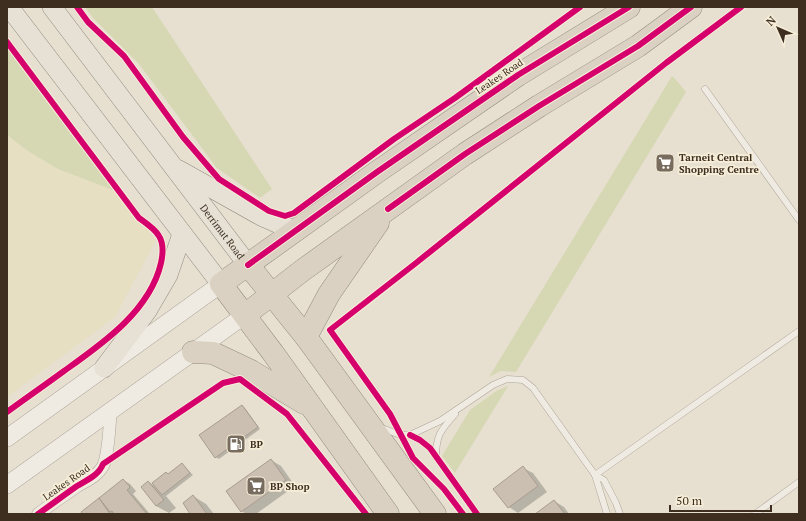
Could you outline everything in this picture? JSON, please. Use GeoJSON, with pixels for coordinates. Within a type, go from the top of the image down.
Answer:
{"type":"FeatureCollection","features":[{"type":"Feature","properties":{"kind":"highway","name":"Leakes Road"},"geometry":{"type":"LineString","coordinates":[[221,284],[377,172],[518,75],[629,7]]}},
{"type":"Feature","properties":{"kind":"highway"},"geometry":{"type":"LineString","coordinates":[[245,315],[303,270],[466,154],[539,106],[638,46],[691,7]]}},
{"type":"Feature","properties":{"kind":"highway"},"geometry":{"type":"LineString","coordinates":[[306,337],[328,294],[388,209]]}},
{"type":"Feature","properties":{"kind":"highway","name":"Derrimut Road"},"geometry":{"type":"LineString","coordinates":[[248,265],[306,337],[435,514]]}},
{"type":"Feature","properties":{"kind":"highway"},"geometry":{"type":"LineString","coordinates":[[221,284],[245,315],[388,514]]}},
{"type":"Feature","properties":{"kind":"highway"},"geometry":{"type":"LineString","coordinates":[[193,352],[213,353],[251,371],[312,408]]}},
{"type":"Feature","properties":{"kind":"main road"},"geometry":{"type":"LineString","coordinates":[[9,7],[221,284]]}},
{"type":"Feature","properties":{"kind":"main road","name":"Derrimut Road"},"geometry":{"type":"LineString","coordinates":[[52,7],[172,167],[248,265]]}},
{"type":"Feature","properties":{"kind":"main road"},"geometry":{"type":"LineString","coordinates":[[172,167],[261,216],[295,231]]}},
{"type":"Feature","properties":{"kind":"main road"},"geometry":{"type":"LineString","coordinates":[[104,368],[147,311],[168,275],[182,234]]}},
{"type":"Feature","properties":{"kind":"main road","name":"Leakes Road"},"geometry":{"type":"LineString","coordinates":[[7,438],[221,284]]}},
{"type":"Feature","properties":{"kind":"main road"},"geometry":{"type":"LineString","coordinates":[[7,485],[245,315]]}},
{"type":"Feature","properties":{"kind":"street","name":"Leakes Road"},"geometry":{"type":"LineString","coordinates":[[38,514],[77,486],[90,479],[102,467],[106,458],[111,411]]}},
{"type":"Feature","properties":{"kind":"lane"},"geometry":{"type":"LineString","coordinates":[[705,89],[799,220]]}},
{"type":"Feature","properties":{"kind":"lane"},"geometry":{"type":"LineString","coordinates":[[596,476],[799,331]]}},
{"type":"Feature","properties":{"kind":"lane"},"geometry":{"type":"LineString","coordinates":[[410,435],[440,421],[460,409],[493,385],[507,379],[523,380],[533,388],[596,476],[607,514]]}},
{"type":"Feature","properties":{"kind":"lane"},"geometry":{"type":"LineString","coordinates":[[436,458],[436,445],[442,429],[460,409]]}},
{"type":"Feature","properties":{"kind":"lane"},"geometry":{"type":"LineString","coordinates":[[366,419],[384,429],[400,434],[410,435],[420,440],[430,448],[477,514]]}},
{"type":"Feature","properties":{"kind":"lane"},"geometry":{"type":"LineString","coordinates":[[596,476],[604,480],[616,502],[620,514]]}},
{"type":"Feature","properties":{"kind":"lane"},"geometry":{"type":"LineString","coordinates":[[755,514],[799,482]]}},
{"type":"Feature","properties":{"kind":"shaded area"},"geometry":{"type":"Polygon","coordinates":[[[7,135],[28,151],[58,169],[118,192],[156,240],[115,317],[7,397],[7,135]]]}},
{"type":"Feature","properties":{"kind":"green space"},"geometry":{"type":"Polygon","coordinates":[[[85,7],[152,7],[272,189],[260,198],[217,168],[139,64],[94,19],[85,7]]]}},
{"type":"Feature","properties":{"kind":"green space"},"geometry":{"type":"Polygon","coordinates":[[[7,45],[38,89],[118,192],[58,169],[28,151],[7,135],[7,45]]]}},
{"type":"Feature","properties":{"kind":"green space"},"geometry":{"type":"Polygon","coordinates":[[[672,76],[686,92],[516,372],[501,371],[489,377],[672,76]]]}},
{"type":"Feature","properties":{"kind":"green space"},"geometry":{"type":"Polygon","coordinates":[[[508,386],[455,473],[442,456],[470,410],[498,390],[508,386]]]}},
{"type":"Feature","properties":{"kind":"building"},"geometry":{"type":"Polygon","coordinates":[[[242,405],[258,427],[215,458],[199,435],[242,405]]]}},
{"type":"Feature","properties":{"kind":"building","name":"BP Shop"},"geometry":{"type":"Polygon","coordinates":[[[271,459],[286,480],[241,512],[226,491],[271,459]]]}},
{"type":"Feature","properties":{"kind":"building"},"geometry":{"type":"Polygon","coordinates":[[[182,463],[190,473],[162,495],[152,483],[166,472],[168,474],[182,463]]]}},
{"type":"Feature","properties":{"kind":"building"},"geometry":{"type":"Polygon","coordinates":[[[523,466],[538,486],[508,508],[493,489],[523,466]]]}},
{"type":"Feature","properties":{"kind":"building"},"geometry":{"type":"Polygon","coordinates":[[[123,479],[130,487],[127,490],[147,514],[114,514],[112,511],[110,512],[99,498],[123,479]]]}},
{"type":"Feature","properties":{"kind":"building"},"geometry":{"type":"Polygon","coordinates":[[[148,481],[164,500],[156,506],[141,487],[148,481]]]}},
{"type":"Feature","properties":{"kind":"building"},"geometry":{"type":"Polygon","coordinates":[[[193,495],[207,514],[190,514],[183,503],[193,495]]]}},
{"type":"Feature","properties":{"kind":"building"},"geometry":{"type":"Polygon","coordinates":[[[99,498],[110,514],[82,514],[81,512],[99,498]]]}},
{"type":"Feature","properties":{"kind":"building"},"geometry":{"type":"Polygon","coordinates":[[[554,500],[565,514],[535,514],[554,500]]]}},
{"type":"Feature","properties":{"kind":"cycle path"},"geometry":{"type":"LineString","coordinates":[[77,7],[88,22],[124,56],[183,137],[219,179],[269,211],[285,216],[294,213],[394,139],[455,98],[580,7]]}},
{"type":"Feature","properties":{"kind":"cycle path"},"geometry":{"type":"LineString","coordinates":[[248,265],[377,172],[518,75],[629,7]]}},
{"type":"Feature","properties":{"kind":"cycle path"},"geometry":{"type":"LineString","coordinates":[[388,209],[465,154],[539,106],[638,46],[691,7]]}},
{"type":"Feature","properties":{"kind":"cycle path"},"geometry":{"type":"LineString","coordinates":[[463,514],[444,489],[413,458],[390,414],[330,330],[666,63],[741,7]]}},
{"type":"Feature","properties":{"kind":"cycle path"},"geometry":{"type":"LineString","coordinates":[[7,42],[139,218],[157,233],[161,239],[163,249],[161,263],[147,296],[123,325],[94,349],[7,412]]}},
{"type":"Feature","properties":{"kind":"cycle path"},"geometry":{"type":"LineString","coordinates":[[38,514],[92,477],[99,471],[103,464],[223,383],[240,379],[287,414],[366,514]]}},
{"type":"Feature","properties":{"kind":"cycle path"},"geometry":{"type":"LineString","coordinates":[[410,435],[420,440],[430,448],[477,514]]}},
{"type":"Feature","properties":{"kind":"place","name":"Tarneit Central Shopping Centre"},"geometry":{"type":"Point","coordinates":[665,163]}},
{"type":"Feature","properties":{"kind":"place","name":"BP"},"geometry":{"type":"Point","coordinates":[236,444]}},
{"type":"Feature","properties":{"kind":"place","name":"BP Shop"},"geometry":{"type":"Point","coordinates":[256,486]}}]}
